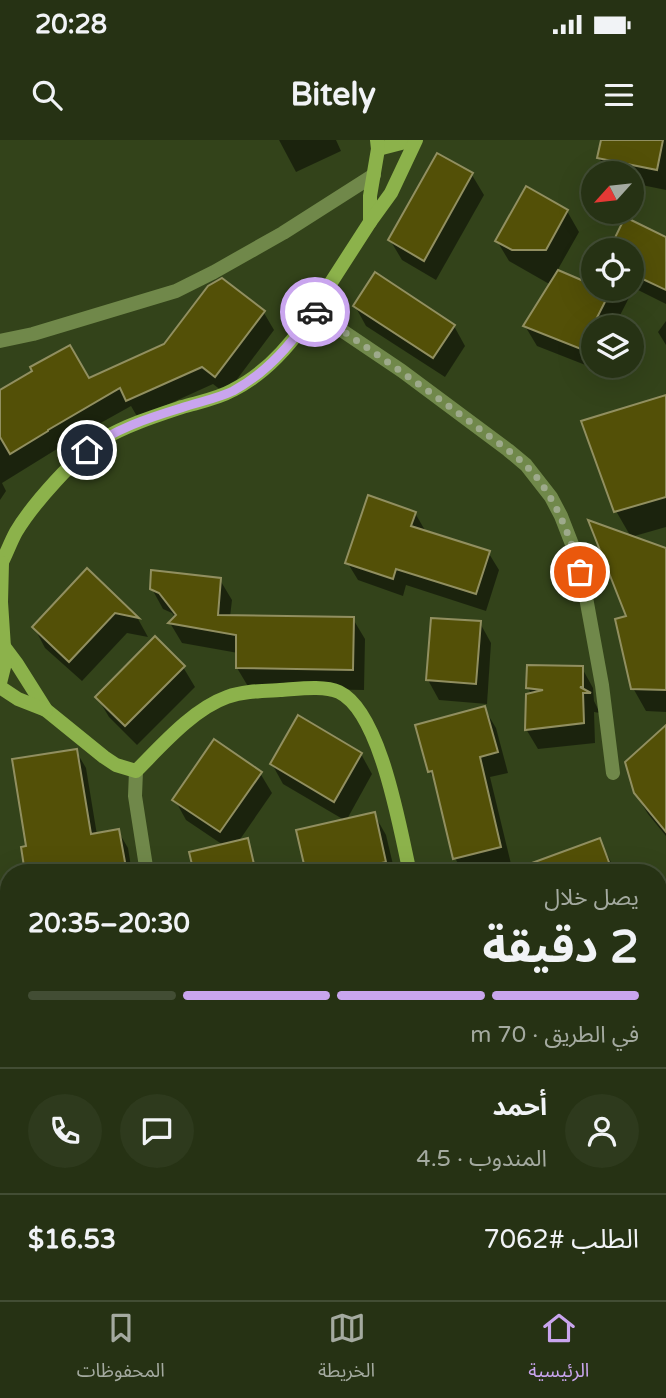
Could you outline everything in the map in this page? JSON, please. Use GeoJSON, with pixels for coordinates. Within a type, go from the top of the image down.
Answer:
{"type":"FeatureCollection","features":[{"type":"Feature","properties":{"kind":"main road"},"geometry":{"type":"LineString","coordinates":[[47,710],[18,699],[0,685],[4,670],[1,564],[17,531],[48,491],[100,440],[157,416],[232,391],[272,362],[292,342],[391,193],[414,140],[378,144],[370,196],[370,222]]}},
{"type":"Feature","properties":{"kind":"main road"},"geometry":{"type":"LineString","coordinates":[[2,646],[47,710],[110,761],[136,771],[183,725],[225,698],[262,691],[303,688],[338,692],[355,706],[381,753],[408,864]]}},
{"type":"Feature","properties":{"kind":"street"},"geometry":{"type":"LineString","coordinates":[[0,341],[33,334],[176,291],[283,233],[374,174]]}},
{"type":"Feature","properties":{"kind":"street"},"geometry":{"type":"LineString","coordinates":[[313,311],[402,371],[508,450],[526,465],[551,497],[575,552],[585,592],[602,685],[612,774]]}},
{"type":"Feature","properties":{"kind":"street"},"geometry":{"type":"LineString","coordinates":[[136,771],[135,796],[146,864]]}},
{"type":"Feature","properties":{"kind":"building"},"geometry":{"type":"Polygon","coordinates":[[[601,140],[663,140],[657,170],[644,167],[644,161],[597,158],[601,140]]]}},
{"type":"Feature","properties":{"kind":"building"},"geometry":{"type":"Polygon","coordinates":[[[437,153],[473,173],[424,261],[388,240],[437,153]]]}},
{"type":"Feature","properties":{"kind":"building"},"geometry":{"type":"Polygon","coordinates":[[[526,186],[568,210],[546,250],[512,250],[495,241],[526,186]]]}},
{"type":"Feature","properties":{"kind":"building"},"geometry":{"type":"Polygon","coordinates":[[[622,224],[639,224],[666,237],[666,290],[644,280],[644,238],[615,238],[622,224]]]}},
{"type":"Feature","properties":{"kind":"building"},"geometry":{"type":"Polygon","coordinates":[[[558,270],[581,280],[581,301],[605,301],[598,315],[581,315],[581,349],[523,326],[558,270]]]}},
{"type":"Feature","properties":{"kind":"building"},"geometry":{"type":"Polygon","coordinates":[[[375,272],[455,325],[433,358],[353,306],[375,272]]]}},
{"type":"Feature","properties":{"kind":"building"},"geometry":{"type":"Polygon","coordinates":[[[222,278],[265,311],[215,377],[202,367],[126,401],[120,388],[10,454],[0,437],[0,390],[32,371],[30,367],[70,345],[89,378],[164,344],[208,286],[222,278]]]}},
{"type":"Feature","properties":{"kind":"building"},"geometry":{"type":"Polygon","coordinates":[[[666,395],[666,497],[614,512],[581,421],[666,395]]]}},
{"type":"Feature","properties":{"kind":"building"},"geometry":{"type":"Polygon","coordinates":[[[368,495],[416,512],[411,526],[490,551],[476,594],[396,569],[393,579],[345,563],[368,495]]]}},
{"type":"Feature","properties":{"kind":"building"},"geometry":{"type":"Polygon","coordinates":[[[588,520],[666,548],[666,690],[631,689],[615,619],[626,616],[588,520]]]}},
{"type":"Feature","properties":{"kind":"building"},"geometry":{"type":"Polygon","coordinates":[[[87,568],[139,618],[115,613],[69,662],[32,627],[87,568]]]}},
{"type":"Feature","properties":{"kind":"building"},"geometry":{"type":"Polygon","coordinates":[[[151,570],[221,578],[218,615],[354,617],[353,670],[236,668],[236,635],[168,623],[176,615],[159,593],[150,589],[151,570]]]}},
{"type":"Feature","properties":{"kind":"building"},"geometry":{"type":"Polygon","coordinates":[[[431,618],[481,621],[476,684],[426,680],[431,618]]]}},
{"type":"Feature","properties":{"kind":"building"},"geometry":{"type":"Polygon","coordinates":[[[155,636],[185,666],[125,726],[95,697],[155,636]]]}},
{"type":"Feature","properties":{"kind":"building"},"geometry":{"type":"Polygon","coordinates":[[[527,665],[583,666],[583,687],[580,687],[591,693],[583,693],[584,723],[525,730],[526,694],[543,690],[526,688],[527,665]]]}},
{"type":"Feature","properties":{"kind":"building"},"geometry":{"type":"Polygon","coordinates":[[[485,706],[498,752],[480,757],[501,847],[453,859],[432,771],[428,772],[415,725],[485,706]]]}},
{"type":"Feature","properties":{"kind":"building"},"geometry":{"type":"Polygon","coordinates":[[[298,715],[362,753],[334,802],[270,764],[298,715]]]}},
{"type":"Feature","properties":{"kind":"building"},"geometry":{"type":"Polygon","coordinates":[[[666,725],[666,832],[634,793],[625,762],[666,725]]]}},
{"type":"Feature","properties":{"kind":"building"},"geometry":{"type":"Polygon","coordinates":[[[214,739],[262,772],[220,832],[172,800],[214,739]]]}},
{"type":"Feature","properties":{"kind":"building"},"geometry":{"type":"Polygon","coordinates":[[[77,749],[91,834],[119,829],[125,864],[24,864],[21,847],[26,846],[12,759],[77,749]]]}},
{"type":"Feature","properties":{"kind":"building"},"geometry":{"type":"Polygon","coordinates":[[[375,812],[386,862],[304,864],[296,830],[375,812]]]}},
{"type":"Feature","properties":{"kind":"building"},"geometry":{"type":"Polygon","coordinates":[[[248,838],[254,864],[192,864],[189,852],[248,838]]]}},
{"type":"Feature","properties":{"kind":"building"},"geometry":{"type":"Polygon","coordinates":[[[600,838],[610,864],[529,864],[600,838]]]}},
{"type":"Feature","properties":{"kind":"way so far"},"geometry":{"type":"LineString","coordinates":[[315,312],[402,371],[526,465],[551,497],[561,516],[580,572]]}},
{"type":"Feature","properties":{"kind":"route"},"geometry":{"type":"LineString","coordinates":[[87,450],[120,430],[232,391],[252,379],[292,342],[313,311],[315,312]]}}]}
